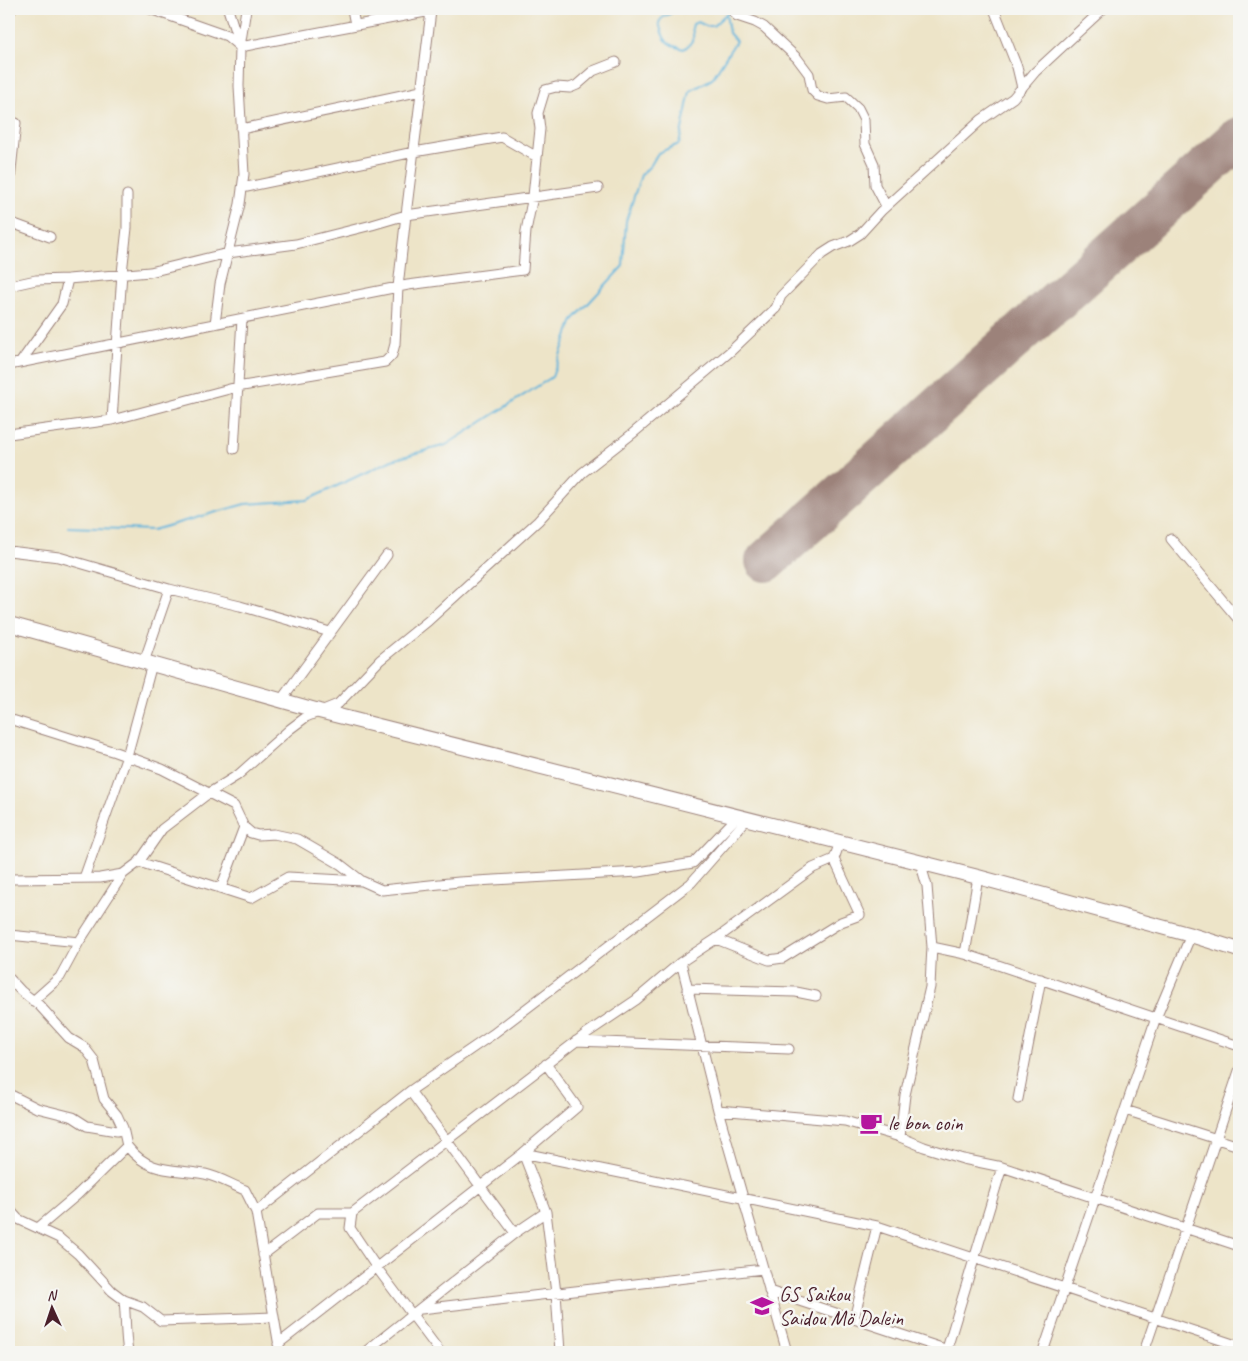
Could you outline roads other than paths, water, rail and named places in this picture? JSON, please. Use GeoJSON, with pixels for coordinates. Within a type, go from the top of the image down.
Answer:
{"type":"FeatureCollection","features":[{"type":"Feature","properties":{"kind":"highway"},"geometry":{"type":"LineString","coordinates":[[9,624],[281,700],[978,877],[1191,935],[1239,950]]}},
{"type":"Feature","properties":{"kind":"street"},"geometry":{"type":"LineString","coordinates":[[9,13],[12,9]]}},
{"type":"Feature","properties":{"kind":"street"},"geometry":{"type":"LineString","coordinates":[[150,9],[227,36],[240,47]]}},
{"type":"Feature","properties":{"kind":"street"},"geometry":{"type":"LineString","coordinates":[[228,9],[240,47]]}},
{"type":"Feature","properties":{"kind":"street"},"geometry":{"type":"LineString","coordinates":[[215,324],[220,284],[240,204],[244,174],[239,86],[240,47],[246,9]]}},
{"type":"Feature","properties":{"kind":"street"},"geometry":{"type":"LineString","coordinates":[[352,9],[356,25]]}},
{"type":"Feature","properties":{"kind":"street"},"geometry":{"type":"LineString","coordinates":[[994,9],[1017,67],[1022,88]]}},
{"type":"Feature","properties":{"kind":"street"},"geometry":{"type":"LineString","coordinates":[[33,1001],[60,977],[79,942],[123,874],[138,862],[162,829],[209,793],[238,775],[306,717],[319,710],[338,704],[380,660],[428,621],[538,521],[582,473],[632,434],[732,350],[776,308],[781,296],[822,254],[860,234],[886,206],[981,120],[1013,98],[1035,72],[1103,9]]}},
{"type":"Feature","properties":{"kind":"street"},"geometry":{"type":"LineString","coordinates":[[9,434],[112,420],[237,387],[385,362],[392,354],[395,344],[398,287],[406,214],[431,11],[240,47]]}},
{"type":"Feature","properties":{"kind":"street"},"geometry":{"type":"LineString","coordinates":[[732,11],[737,16],[764,27],[796,58],[809,74],[812,90],[818,96],[828,99],[846,97],[858,108],[864,120],[865,144],[874,164],[875,185],[886,206]]}},
{"type":"Feature","properties":{"kind":"street"},"geometry":{"type":"LineString","coordinates":[[9,366],[398,287],[523,270],[526,231],[533,196],[540,129],[538,113],[545,90],[556,87],[570,88],[577,85],[593,70],[616,62]]}},
{"type":"Feature","properties":{"kind":"street"},"geometry":{"type":"LineString","coordinates":[[241,129],[421,91]]}},
{"type":"Feature","properties":{"kind":"street"},"geometry":{"type":"LineString","coordinates":[[9,189],[16,123]]}},
{"type":"Feature","properties":{"kind":"street"},"geometry":{"type":"LineString","coordinates":[[242,188],[414,152],[502,137],[537,157]]}},
{"type":"Feature","properties":{"kind":"street"},"geometry":{"type":"LineString","coordinates":[[9,286],[36,280],[150,272],[228,253],[296,244],[372,225],[406,214],[598,188]]}},
{"type":"Feature","properties":{"kind":"street"},"geometry":{"type":"LineString","coordinates":[[112,420],[127,228],[127,195]]}},
{"type":"Feature","properties":{"kind":"street"},"geometry":{"type":"LineString","coordinates":[[9,222],[50,236]]}},
{"type":"Feature","properties":{"kind":"street"},"geometry":{"type":"LineString","coordinates":[[20,363],[62,304],[68,279]]}},
{"type":"Feature","properties":{"kind":"street"},"geometry":{"type":"LineString","coordinates":[[234,450],[242,319]]}},
{"type":"Feature","properties":{"kind":"street"},"geometry":{"type":"LineString","coordinates":[[1171,540],[1239,620]]}},
{"type":"Feature","properties":{"kind":"street"},"geometry":{"type":"LineString","coordinates":[[9,551],[60,557],[169,589],[240,606],[330,632]]}},
{"type":"Feature","properties":{"kind":"street"},"geometry":{"type":"LineString","coordinates":[[281,700],[387,555]]}},
{"type":"Feature","properties":{"kind":"street"},"geometry":{"type":"LineString","coordinates":[[84,878],[127,756],[148,663],[169,589]]}},
{"type":"Feature","properties":{"kind":"street"},"geometry":{"type":"LineString","coordinates":[[9,719],[162,769],[234,806],[244,827],[251,832],[258,835],[274,834],[297,839],[340,864],[362,881],[382,890],[459,882],[639,872],[694,863],[742,818]]}},
{"type":"Feature","properties":{"kind":"street"},"geometry":{"type":"LineString","coordinates":[[256,1212],[410,1091],[493,1034],[690,883],[742,818]]}},
{"type":"Feature","properties":{"kind":"street"},"geometry":{"type":"LineString","coordinates":[[221,888],[244,827]]}},
{"type":"Feature","properties":{"kind":"street"},"geometry":{"type":"LineString","coordinates":[[716,939],[769,960],[783,958],[841,922],[860,915],[834,859],[840,842]]}},
{"type":"Feature","properties":{"kind":"street"},"geometry":{"type":"LineString","coordinates":[[263,1255],[318,1213],[352,1213],[576,1041],[636,1000],[681,962],[716,939],[813,868],[834,859]]}},
{"type":"Feature","properties":{"kind":"street"},"geometry":{"type":"LineString","coordinates":[[138,862],[251,898],[288,878],[362,881]]}},
{"type":"Feature","properties":{"kind":"street"},"geometry":{"type":"LineString","coordinates":[[900,1137],[910,1072],[917,1049],[930,987],[932,947],[927,886],[920,862]]}},
{"type":"Feature","properties":{"kind":"street"},"geometry":{"type":"LineString","coordinates":[[9,880],[100,878],[123,874]]}},
{"type":"Feature","properties":{"kind":"street"},"geometry":{"type":"LineString","coordinates":[[965,954],[978,877]]}},
{"type":"Feature","properties":{"kind":"street"},"geometry":{"type":"LineString","coordinates":[[9,935],[79,942]]}},
{"type":"Feature","properties":{"kind":"street"},"geometry":{"type":"LineString","coordinates":[[1043,1352],[1156,1018],[1191,935]]}},
{"type":"Feature","properties":{"kind":"street"},"geometry":{"type":"LineString","coordinates":[[932,947],[965,954],[1239,1046]]}},
{"type":"Feature","properties":{"kind":"street"},"geometry":{"type":"LineString","coordinates":[[681,962],[718,1110],[787,1352]]}},
{"type":"Feature","properties":{"kind":"street"},"geometry":{"type":"LineString","coordinates":[[9,978],[69,1038],[84,1047],[94,1060],[104,1099],[117,1115],[123,1128],[127,1146],[143,1163],[154,1168],[207,1175],[245,1190],[256,1212],[279,1348],[523,1153],[577,1107],[546,1064]]}},
{"type":"Feature","properties":{"kind":"street"},"geometry":{"type":"LineString","coordinates":[[1018,1099],[1041,979]]}},
{"type":"Feature","properties":{"kind":"street"},"geometry":{"type":"LineString","coordinates":[[687,989],[796,992],[816,996]]}},
{"type":"Feature","properties":{"kind":"street"},"geometry":{"type":"LineString","coordinates":[[576,1041],[789,1049]]}},
{"type":"Feature","properties":{"kind":"street"},"geometry":{"type":"LineString","coordinates":[[1144,1352],[1239,1071]]}},
{"type":"Feature","properties":{"kind":"street"},"geometry":{"type":"LineString","coordinates":[[410,1091],[516,1234]]}},
{"type":"Feature","properties":{"kind":"street"},"geometry":{"type":"LineString","coordinates":[[9,1094],[37,1108],[73,1117],[87,1126],[117,1131],[123,1128]]}},
{"type":"Feature","properties":{"kind":"street"},"geometry":{"type":"LineString","coordinates":[[718,1110],[845,1120],[963,1159],[1002,1166],[1239,1246]]}},
{"type":"Feature","properties":{"kind":"street"},"geometry":{"type":"LineString","coordinates":[[1124,1110],[1239,1146]]}},
{"type":"Feature","properties":{"kind":"street"},"geometry":{"type":"LineString","coordinates":[[38,1228],[127,1146]]}},
{"type":"Feature","properties":{"kind":"street"},"geometry":{"type":"LineString","coordinates":[[523,1153],[877,1226],[1239,1346]]}},
{"type":"Feature","properties":{"kind":"street"},"geometry":{"type":"LineString","coordinates":[[523,1153],[546,1212],[556,1293],[560,1352]]}},
{"type":"Feature","properties":{"kind":"street"},"geometry":{"type":"LineString","coordinates":[[770,1291],[949,1351],[1002,1166]]}},
{"type":"Feature","properties":{"kind":"street"},"geometry":{"type":"LineString","coordinates":[[9,1210],[18,1219],[59,1238],[124,1300],[143,1307],[161,1321],[273,1318]]}},
{"type":"Feature","properties":{"kind":"street"},"geometry":{"type":"LineString","coordinates":[[365,1352],[546,1212]]}},
{"type":"Feature","properties":{"kind":"street"},"geometry":{"type":"LineString","coordinates":[[352,1213],[350,1228],[377,1268],[440,1352]]}},
{"type":"Feature","properties":{"kind":"street"},"geometry":{"type":"LineString","coordinates":[[854,1319],[877,1226]]}},
{"type":"Feature","properties":{"kind":"street"},"geometry":{"type":"LineString","coordinates":[[421,1309],[763,1269]]}},
{"type":"Feature","properties":{"kind":"street"},"geometry":{"type":"LineString","coordinates":[[124,1300],[128,1352]]}},
{"type":"Feature","properties":{"kind":"waterway"},"geometry":{"type":"LineString","coordinates":[[679,9],[663,17],[659,22],[666,41],[673,46],[684,49],[692,40],[693,24],[698,22],[706,26],[713,26],[730,12]]}},
{"type":"Feature","properties":{"kind":"waterway"},"geometry":{"type":"LineString","coordinates":[[68,527],[153,530],[245,504],[307,500],[392,460],[446,445],[552,377],[573,320],[623,266],[626,221],[641,175],[651,165],[658,153],[679,144],[690,91],[712,79],[736,41],[729,33],[726,14]]}},
{"type":"Feature","properties":{"kind":"place","name":"le bon coin"},"geometry":{"type":"Point","coordinates":[871,1123]}},
{"type":"Feature","properties":{"kind":"place","name":"GS Saikou Saidou Mö Dalein"},"geometry":{"type":"Point","coordinates":[762,1306]}}]}
